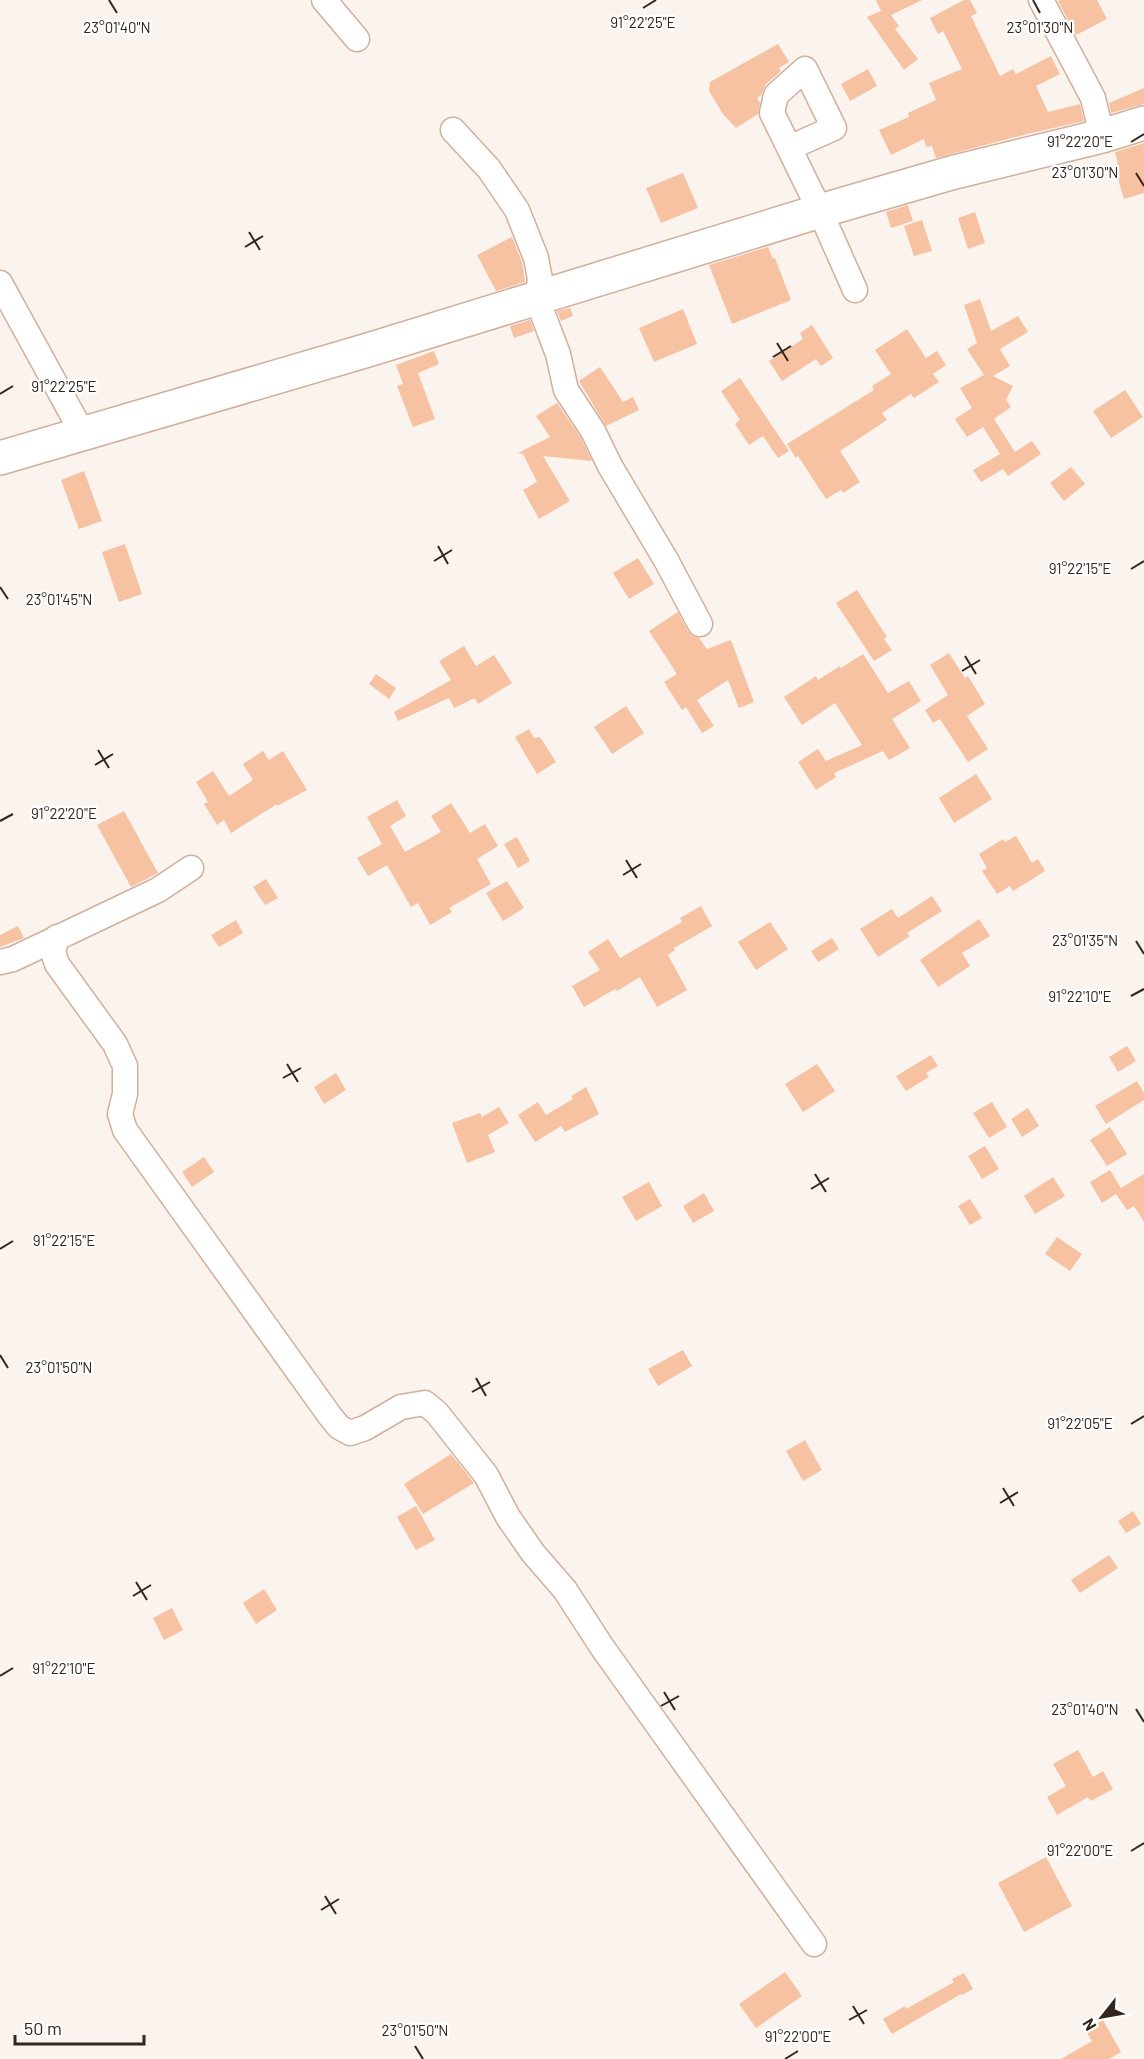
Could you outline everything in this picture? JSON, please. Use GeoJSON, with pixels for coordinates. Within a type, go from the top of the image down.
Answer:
{"type":"FeatureCollection","features":[{"type":"Feature","properties":{"kind":"highway"},"geometry":{"type":"LineString","coordinates":[[0,458],[537,299],[820,211],[951,173],[1102,136],[1144,123]]}},
{"type":"Feature","properties":{"kind":"street"},"geometry":{"type":"LineString","coordinates":[[324,0],[357,39]]}},
{"type":"Feature","properties":{"kind":"street"},"geometry":{"type":"LineString","coordinates":[[1041,0],[1093,98],[1102,136]]}},
{"type":"Feature","properties":{"kind":"street"},"geometry":{"type":"LineString","coordinates":[[453,130],[489,169],[517,210],[536,258],[540,279],[537,299],[558,354],[566,390],[593,431],[610,466],[666,560],[700,624]]}},
{"type":"Feature","properties":{"kind":"street"},"geometry":{"type":"LineString","coordinates":[[789,148],[855,290]]}},
{"type":"Feature","properties":{"kind":"street"},"geometry":{"type":"LineString","coordinates":[[0,283],[83,434]]}},
{"type":"Feature","properties":{"kind":"street"},"geometry":{"type":"LineString","coordinates":[[0,962],[13,959],[158,890],[191,868]]}},
{"type":"Feature","properties":{"kind":"street"},"geometry":{"type":"LineString","coordinates":[[57,937],[53,952],[57,964],[116,1044],[125,1066],[125,1094],[120,1114],[125,1130],[330,1416],[339,1427],[350,1433],[365,1428],[401,1407],[425,1403],[437,1413],[486,1475],[508,1517],[533,1552],[565,1590],[602,1647],[814,1944]]}},
{"type":"Feature","properties":{"kind":"building"},"geometry":{"type":"Polygon","coordinates":[[[876,0],[922,0],[891,15],[899,26],[895,29],[918,59],[904,70],[867,17],[881,11],[876,0]]]}},
{"type":"Feature","properties":{"kind":"building"},"geometry":{"type":"Polygon","coordinates":[[[964,0],[970,0],[977,13],[971,16],[1000,76],[1013,69],[1016,74],[1051,56],[1060,74],[1036,86],[1048,112],[1080,104],[1084,121],[936,158],[932,146],[926,147],[924,139],[891,155],[879,130],[909,117],[908,113],[936,100],[929,83],[962,69],[943,31],[938,34],[930,18],[964,0]]]}},
{"type":"Feature","properties":{"kind":"building"},"geometry":{"type":"Polygon","coordinates":[[[1097,0],[1107,19],[1076,35],[1058,1],[1097,0]]]}},
{"type":"Feature","properties":{"kind":"building"},"geometry":{"type":"Polygon","coordinates":[[[778,44],[789,62],[779,68],[781,71],[766,84],[757,98],[760,103],[758,114],[736,128],[723,114],[709,91],[710,82],[778,44]]]}},
{"type":"Feature","properties":{"kind":"building"},"geometry":{"type":"Polygon","coordinates":[[[868,69],[877,86],[850,101],[841,84],[868,69]]]}},
{"type":"Feature","properties":{"kind":"building"},"geometry":{"type":"Polygon","coordinates":[[[1144,88],[1144,104],[1111,113],[1109,103],[1144,88]]]}},
{"type":"Feature","properties":{"kind":"building"},"geometry":{"type":"Polygon","coordinates":[[[1144,143],[1144,193],[1124,199],[1115,169],[1119,168],[1115,152],[1144,143]]]}},
{"type":"Feature","properties":{"kind":"building"},"geometry":{"type":"Polygon","coordinates":[[[683,173],[698,208],[661,223],[646,188],[683,173]]]}},
{"type":"Feature","properties":{"kind":"building"},"geometry":{"type":"Polygon","coordinates":[[[908,205],[913,221],[891,228],[886,212],[908,205]]]}},
{"type":"Feature","properties":{"kind":"building"},"geometry":{"type":"Polygon","coordinates":[[[975,212],[985,243],[968,249],[958,218],[975,212]]]}},
{"type":"Feature","properties":{"kind":"building"},"geometry":{"type":"Polygon","coordinates":[[[922,220],[932,251],[914,256],[904,226],[922,220]]]}},
{"type":"Feature","properties":{"kind":"building"},"geometry":{"type":"Polygon","coordinates":[[[512,237],[522,262],[525,282],[496,291],[477,255],[512,237]]]}},
{"type":"Feature","properties":{"kind":"building"},"geometry":{"type":"Polygon","coordinates":[[[768,247],[773,259],[775,258],[791,300],[732,324],[709,265],[768,247]]]}},
{"type":"Feature","properties":{"kind":"building"},"geometry":{"type":"Polygon","coordinates":[[[980,299],[991,331],[1018,316],[1028,332],[1000,349],[1010,366],[993,376],[1013,386],[1006,400],[1011,407],[994,419],[1015,452],[1032,441],[1041,454],[1008,476],[1003,469],[981,482],[973,470],[1000,454],[983,427],[967,437],[955,419],[972,408],[960,388],[984,375],[967,349],[977,343],[964,305],[980,299]]]}},
{"type":"Feature","properties":{"kind":"building"},"geometry":{"type":"Polygon","coordinates":[[[570,308],[573,316],[561,321],[557,311],[570,308]]]}},
{"type":"Feature","properties":{"kind":"building"},"geometry":{"type":"Polygon","coordinates":[[[683,309],[697,344],[654,362],[639,328],[683,309]]]}},
{"type":"Feature","properties":{"kind":"building"},"geometry":{"type":"Polygon","coordinates":[[[530,320],[534,331],[514,338],[510,326],[530,320]]]}},
{"type":"Feature","properties":{"kind":"building"},"geometry":{"type":"Polygon","coordinates":[[[812,325],[833,358],[821,366],[816,359],[782,381],[769,361],[803,339],[800,333],[812,325]]]}},
{"type":"Feature","properties":{"kind":"building"},"geometry":{"type":"Polygon","coordinates":[[[907,329],[926,358],[937,351],[946,365],[933,374],[939,382],[914,398],[911,394],[882,413],[887,420],[840,451],[860,482],[843,493],[841,490],[826,499],[798,456],[796,458],[787,444],[874,390],[872,386],[891,374],[875,350],[907,329]]]}},
{"type":"Feature","properties":{"kind":"building"},"geometry":{"type":"Polygon","coordinates":[[[434,351],[439,364],[418,373],[435,419],[413,427],[397,386],[403,384],[396,365],[434,351]]]}},
{"type":"Feature","properties":{"kind":"building"},"geometry":{"type":"Polygon","coordinates":[[[600,367],[623,402],[633,397],[639,410],[606,426],[579,381],[600,367]]]}},
{"type":"Feature","properties":{"kind":"building"},"geometry":{"type":"Polygon","coordinates":[[[740,378],[789,451],[778,458],[763,436],[749,445],[735,424],[740,420],[721,391],[740,378]]]}},
{"type":"Feature","properties":{"kind":"building"},"geometry":{"type":"Polygon","coordinates":[[[1125,390],[1143,417],[1111,438],[1093,411],[1125,390]]]}},
{"type":"Feature","properties":{"kind":"building"},"geometry":{"type":"Polygon","coordinates":[[[557,403],[581,438],[592,461],[543,456],[570,501],[539,519],[523,490],[537,482],[523,454],[518,453],[550,437],[536,416],[557,403]]]}},
{"type":"Feature","properties":{"kind":"building"},"geometry":{"type":"Polygon","coordinates":[[[1071,467],[1085,484],[1064,501],[1050,483],[1071,467]]]}},
{"type":"Feature","properties":{"kind":"building"},"geometry":{"type":"Polygon","coordinates":[[[84,471],[102,521],[79,529],[61,480],[84,471]]]}},
{"type":"Feature","properties":{"kind":"building"},"geometry":{"type":"Polygon","coordinates":[[[125,544],[142,594],[119,602],[102,552],[125,544]]]}},
{"type":"Feature","properties":{"kind":"building"},"geometry":{"type":"Polygon","coordinates":[[[638,558],[654,584],[629,599],[613,573],[638,558]]]}},
{"type":"Feature","properties":{"kind":"building"},"geometry":{"type":"Polygon","coordinates":[[[857,590],[887,637],[884,639],[892,650],[874,661],[836,603],[857,590]]]}},
{"type":"Feature","properties":{"kind":"building"},"geometry":{"type":"Polygon","coordinates":[[[678,612],[688,631],[699,638],[707,649],[731,640],[754,702],[739,708],[728,680],[697,700],[714,726],[702,733],[686,707],[682,710],[664,682],[677,674],[649,631],[678,612]]]}},
{"type":"Feature","properties":{"kind":"building"},"geometry":{"type":"Polygon","coordinates":[[[464,646],[476,666],[494,655],[512,683],[478,704],[475,698],[454,708],[449,698],[398,721],[394,712],[451,680],[439,661],[464,646]]]}},
{"type":"Feature","properties":{"kind":"building"},"geometry":{"type":"Polygon","coordinates":[[[949,653],[965,678],[968,676],[985,704],[967,716],[988,749],[968,762],[940,719],[933,723],[925,710],[948,695],[930,665],[949,653]]]}},
{"type":"Feature","properties":{"kind":"building"},"geometry":{"type":"Polygon","coordinates":[[[863,654],[888,693],[909,681],[921,701],[892,719],[910,748],[889,760],[883,751],[834,773],[836,777],[816,790],[798,762],[818,749],[826,761],[862,745],[835,703],[802,725],[784,697],[816,676],[818,680],[863,654]]]}},
{"type":"Feature","properties":{"kind":"building"},"geometry":{"type":"Polygon","coordinates":[[[376,674],[396,688],[389,699],[369,684],[376,674]]]}},
{"type":"Feature","properties":{"kind":"building"},"geometry":{"type":"Polygon","coordinates":[[[626,706],[644,733],[612,754],[594,727],[626,706]]]}},
{"type":"Feature","properties":{"kind":"building"},"geometry":{"type":"Polygon","coordinates":[[[529,729],[534,738],[540,737],[556,762],[537,774],[515,737],[529,729]]]}},
{"type":"Feature","properties":{"kind":"building"},"geometry":{"type":"Polygon","coordinates":[[[263,751],[269,760],[283,751],[307,790],[277,806],[277,804],[231,833],[224,820],[217,825],[204,804],[208,802],[196,782],[213,771],[229,796],[253,780],[243,764],[263,751]]]}},
{"type":"Feature","properties":{"kind":"building"},"geometry":{"type":"Polygon","coordinates":[[[976,774],[992,799],[954,823],[939,798],[976,774]]]}},
{"type":"Feature","properties":{"kind":"building"},"geometry":{"type":"Polygon","coordinates":[[[397,800],[406,816],[390,826],[405,852],[441,832],[431,816],[451,803],[470,833],[485,824],[498,846],[477,859],[491,884],[449,908],[452,912],[430,925],[418,903],[411,907],[387,865],[368,876],[357,858],[382,844],[367,817],[397,800]]]}},
{"type":"Feature","properties":{"kind":"building"},"geometry":{"type":"Polygon","coordinates":[[[124,811],[158,873],[131,887],[97,825],[124,811]]]}},
{"type":"Feature","properties":{"kind":"building"},"geometry":{"type":"Polygon","coordinates":[[[1016,836],[1032,863],[1038,859],[1045,871],[1013,891],[1010,886],[997,894],[982,871],[987,868],[979,854],[1003,839],[1005,842],[1016,836]]]}},
{"type":"Feature","properties":{"kind":"building"},"geometry":{"type":"Polygon","coordinates":[[[517,837],[530,861],[518,868],[504,844],[517,837]]]}},
{"type":"Feature","properties":{"kind":"building"},"geometry":{"type":"Polygon","coordinates":[[[266,879],[278,898],[265,905],[253,887],[266,879]]]}},
{"type":"Feature","properties":{"kind":"building"},"geometry":{"type":"Polygon","coordinates":[[[507,881],[524,908],[503,921],[486,893],[507,881]]]}},
{"type":"Feature","properties":{"kind":"building"},"geometry":{"type":"Polygon","coordinates":[[[932,896],[942,911],[907,933],[910,936],[878,957],[860,929],[892,909],[898,918],[932,896]]]}},
{"type":"Feature","properties":{"kind":"building"},"geometry":{"type":"Polygon","coordinates":[[[701,906],[712,926],[674,948],[675,950],[668,955],[687,990],[657,1007],[640,977],[584,1007],[572,986],[600,970],[588,952],[608,939],[620,958],[682,922],[680,918],[701,906]]]}},
{"type":"Feature","properties":{"kind":"building"},"geometry":{"type":"Polygon","coordinates":[[[979,919],[990,936],[962,953],[970,966],[938,987],[920,960],[979,919]]]}},
{"type":"Feature","properties":{"kind":"building"},"geometry":{"type":"Polygon","coordinates":[[[236,920],[243,933],[219,947],[211,935],[236,920]]]}},
{"type":"Feature","properties":{"kind":"building"},"geometry":{"type":"Polygon","coordinates":[[[770,922],[788,949],[756,970],[738,942],[770,922]]]}},
{"type":"Feature","properties":{"kind":"building"},"geometry":{"type":"Polygon","coordinates":[[[18,926],[24,938],[0,947],[0,935],[18,926]]]}},
{"type":"Feature","properties":{"kind":"building"},"geometry":{"type":"Polygon","coordinates":[[[832,938],[839,949],[818,962],[811,951],[832,938]]]}},
{"type":"Feature","properties":{"kind":"building"},"geometry":{"type":"Polygon","coordinates":[[[1127,1046],[1136,1061],[1118,1072],[1109,1057],[1127,1046]]]}},
{"type":"Feature","properties":{"kind":"building"},"geometry":{"type":"Polygon","coordinates":[[[931,1055],[938,1066],[926,1073],[929,1077],[906,1091],[896,1076],[931,1055]]]}},
{"type":"Feature","properties":{"kind":"building"},"geometry":{"type":"Polygon","coordinates":[[[817,1064],[835,1091],[803,1112],[785,1084],[817,1064]]]}},
{"type":"Feature","properties":{"kind":"building"},"geometry":{"type":"Polygon","coordinates":[[[336,1073],[346,1090],[324,1104],[314,1087],[336,1073]]]}},
{"type":"Feature","properties":{"kind":"building"},"geometry":{"type":"Polygon","coordinates":[[[1137,1081],[1144,1093],[1144,1100],[1106,1124],[1095,1106],[1137,1081]]]}},
{"type":"Feature","properties":{"kind":"building"},"geometry":{"type":"Polygon","coordinates":[[[586,1087],[599,1114],[565,1132],[561,1126],[535,1142],[518,1115],[538,1102],[546,1115],[573,1099],[571,1096],[586,1087]]]}},
{"type":"Feature","properties":{"kind":"building"},"geometry":{"type":"Polygon","coordinates":[[[992,1102],[1007,1127],[989,1138],[973,1113],[992,1102]]]}},
{"type":"Feature","properties":{"kind":"building"},"geometry":{"type":"Polygon","coordinates":[[[499,1107],[509,1123],[488,1135],[495,1152],[467,1163],[452,1123],[480,1113],[482,1117],[499,1107]]]}},
{"type":"Feature","properties":{"kind":"building"},"geometry":{"type":"Polygon","coordinates":[[[1028,1108],[1039,1126],[1022,1137],[1011,1119],[1028,1108]]]}},
{"type":"Feature","properties":{"kind":"building"},"geometry":{"type":"Polygon","coordinates":[[[1110,1127],[1127,1154],[1107,1166],[1090,1140],[1110,1127]]]}},
{"type":"Feature","properties":{"kind":"building"},"geometry":{"type":"Polygon","coordinates":[[[985,1146],[999,1169],[982,1179],[968,1156],[985,1146]]]}},
{"type":"Feature","properties":{"kind":"building"},"geometry":{"type":"Polygon","coordinates":[[[204,1157],[214,1172],[192,1187],[182,1172],[204,1157]]]}},
{"type":"Feature","properties":{"kind":"building"},"geometry":{"type":"Polygon","coordinates":[[[1110,1170],[1121,1188],[1144,1174],[1144,1222],[1134,1206],[1127,1210],[1116,1194],[1102,1203],[1090,1182],[1110,1170]]]}},
{"type":"Feature","properties":{"kind":"building"},"geometry":{"type":"Polygon","coordinates":[[[1053,1177],[1065,1196],[1035,1214],[1024,1196],[1053,1177]]]}},
{"type":"Feature","properties":{"kind":"building"},"geometry":{"type":"Polygon","coordinates":[[[649,1182],[662,1206],[636,1221],[622,1197],[649,1182]]]}},
{"type":"Feature","properties":{"kind":"building"},"geometry":{"type":"Polygon","coordinates":[[[704,1193],[714,1211],[693,1223],[683,1206],[704,1193]]]}},
{"type":"Feature","properties":{"kind":"building"},"geometry":{"type":"Polygon","coordinates":[[[970,1199],[982,1218],[970,1225],[958,1206],[970,1199]]]}},
{"type":"Feature","properties":{"kind":"building"},"geometry":{"type":"Polygon","coordinates":[[[1057,1237],[1082,1254],[1070,1271],[1045,1254],[1057,1237]]]}},
{"type":"Feature","properties":{"kind":"building"},"geometry":{"type":"Polygon","coordinates":[[[683,1350],[692,1366],[658,1386],[648,1369],[683,1350]]]}},
{"type":"Feature","properties":{"kind":"building"},"geometry":{"type":"Polygon","coordinates":[[[805,1440],[822,1470],[803,1481],[786,1451],[805,1440]]]}},
{"type":"Feature","properties":{"kind":"building"},"geometry":{"type":"Polygon","coordinates":[[[451,1454],[474,1483],[423,1514],[404,1484],[451,1454]]]}},
{"type":"Feature","properties":{"kind":"building"},"geometry":{"type":"Polygon","coordinates":[[[416,1506],[435,1540],[416,1550],[397,1517],[416,1506]]]}},
{"type":"Feature","properties":{"kind":"building"},"geometry":{"type":"Polygon","coordinates":[[[1133,1511],[1141,1524],[1126,1533],[1118,1521],[1133,1511]]]}},
{"type":"Feature","properties":{"kind":"building"},"geometry":{"type":"Polygon","coordinates":[[[1109,1555],[1118,1568],[1080,1593],[1071,1580],[1109,1555]]]}},
{"type":"Feature","properties":{"kind":"building"},"geometry":{"type":"Polygon","coordinates":[[[264,1589],[277,1610],[256,1624],[243,1603],[264,1589]]]}},
{"type":"Feature","properties":{"kind":"building"},"geometry":{"type":"Polygon","coordinates":[[[172,1608],[183,1630],[164,1640],[153,1618],[172,1608]]]}},
{"type":"Feature","properties":{"kind":"building"},"geometry":{"type":"Polygon","coordinates":[[[1078,1750],[1093,1777],[1103,1771],[1113,1789],[1091,1801],[1088,1797],[1057,1815],[1047,1797],[1066,1786],[1053,1764],[1078,1750]]]}},
{"type":"Feature","properties":{"kind":"building"},"geometry":{"type":"Polygon","coordinates":[[[1046,1857],[1072,1906],[1024,1932],[998,1883],[1046,1857]]]}},
{"type":"Feature","properties":{"kind":"building"},"geometry":{"type":"Polygon","coordinates":[[[785,1972],[802,1996],[756,2028],[739,2004],[785,1972]]]}},
{"type":"Feature","properties":{"kind":"building"},"geometry":{"type":"Polygon","coordinates":[[[964,1973],[973,1989],[892,2034],[883,2019],[954,1982],[952,1979],[964,1973]]]}},
{"type":"Feature","properties":{"kind":"building"},"geometry":{"type":"Polygon","coordinates":[[[1103,2020],[1121,2052],[1109,2059],[1061,2059],[1092,2041],[1085,2030],[1103,2020]]]}}]}
